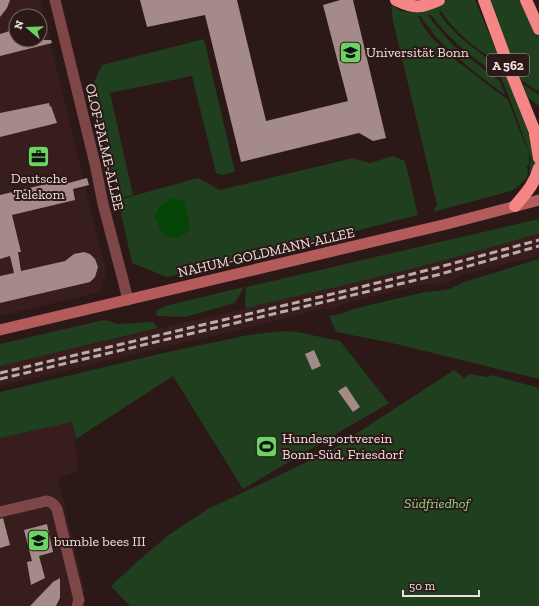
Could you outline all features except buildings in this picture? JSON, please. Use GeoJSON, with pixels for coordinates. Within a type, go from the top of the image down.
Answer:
{"type":"FeatureCollection","features":[{"type":"Feature","properties":{"kind":"highway"},"geometry":{"type":"LineString","coordinates":[[396,0],[409,6],[426,6],[439,0]]}},
{"type":"Feature","properties":{"kind":"highway","name":"A 562"},"geometry":{"type":"LineString","coordinates":[[484,0],[539,142]]}},
{"type":"Feature","properties":{"kind":"highway"},"geometry":{"type":"LineString","coordinates":[[526,0],[539,29]]}},
{"type":"Feature","properties":{"kind":"highway"},"geometry":{"type":"LineString","coordinates":[[534,129],[539,158]]}},
{"type":"Feature","properties":{"kind":"highway"},"geometry":{"type":"LineString","coordinates":[[515,206],[536,179],[539,168]]}},
{"type":"Feature","properties":{"kind":"main road","name":"NAHUM-GOLDMANN-ALLEE"},"geometry":{"type":"LineString","coordinates":[[0,330],[447,224],[539,200]]}},
{"type":"Feature","properties":{"kind":"street","name":"OLOF-PALME-ALLEE"},"geometry":{"type":"LineString","coordinates":[[54,0],[95,164],[103,204],[128,300]]}},
{"type":"Feature","properties":{"kind":"street"},"geometry":{"type":"LineString","coordinates":[[0,512],[46,501],[55,505],[79,600],[77,606]]}},
{"type":"Feature","properties":{"kind":"shaded area","name":"Deutsche Telekom"},"geometry":{"type":"Polygon","coordinates":[[[0,0],[40,0],[42,8],[8,8],[8,48],[48,48],[48,33],[106,272],[100,292],[0,316],[0,0]]]}},
{"type":"Feature","properties":{"kind":"shaded area"},"geometry":{"type":"Polygon","coordinates":[[[172,198],[185,201],[189,222],[189,229],[184,235],[176,238],[167,236],[160,230],[155,216],[161,206],[172,198]]]}},
{"type":"Feature","properties":{"kind":"shaded area"},"geometry":{"type":"Polygon","coordinates":[[[539,232],[539,255],[461,275],[447,283],[440,285],[427,284],[349,302],[331,309],[321,309],[0,386],[0,366],[461,255],[539,232]]]}},
{"type":"Feature","properties":{"kind":"shaded area"},"geometry":{"type":"Polygon","coordinates":[[[72,422],[79,470],[58,479],[85,591],[70,606],[0,606],[0,438],[72,422]]]}},
{"type":"Feature","properties":{"kind":"green space"},"geometry":{"type":"Polygon","coordinates":[[[447,0],[475,0],[531,139],[536,155],[536,166],[534,174],[529,172],[531,159],[529,152],[529,163],[528,166],[526,166],[528,170],[527,177],[518,187],[511,191],[433,212],[437,205],[393,21],[391,5],[401,11],[416,13],[416,10],[440,5],[447,0]],[[441,11],[439,13],[461,38],[493,63],[498,76],[462,48],[431,15],[428,15],[457,49],[500,81],[505,95],[473,71],[448,49],[436,37],[420,16],[418,16],[423,26],[433,39],[454,59],[508,100],[529,152],[511,102],[493,59],[464,38],[441,11]]]}},
{"type":"Feature","properties":{"kind":"green space"},"geometry":{"type":"Polygon","coordinates":[[[488,0],[522,0],[539,37],[539,92],[521,80],[488,0]]]}},
{"type":"Feature","properties":{"kind":"green space"},"geometry":{"type":"Polygon","coordinates":[[[204,39],[235,172],[222,175],[216,173],[192,76],[110,93],[133,195],[118,199],[91,88],[102,65],[204,39]]]}},
{"type":"Feature","properties":{"kind":"green space"},"geometry":{"type":"Polygon","coordinates":[[[523,84],[539,95],[539,106],[528,98],[523,84]]]}},
{"type":"Feature","properties":{"kind":"green space"},"geometry":{"type":"Polygon","coordinates":[[[393,156],[405,161],[418,215],[167,277],[132,263],[118,200],[198,178],[220,190],[353,158],[370,163],[393,156]]]}},
{"type":"Feature","properties":{"kind":"green space"},"geometry":{"type":"Polygon","coordinates":[[[539,219],[539,233],[503,244],[430,264],[246,308],[246,287],[539,219]]]}},
{"type":"Feature","properties":{"kind":"green space"},"geometry":{"type":"Polygon","coordinates":[[[539,259],[539,379],[392,343],[336,332],[329,316],[425,292],[446,290],[464,282],[539,259]]]}},
{"type":"Feature","properties":{"kind":"green space"},"geometry":{"type":"Polygon","coordinates":[[[244,287],[235,303],[185,317],[157,316],[156,311],[165,306],[244,287]]]}},
{"type":"Feature","properties":{"kind":"green space"},"geometry":{"type":"Polygon","coordinates":[[[104,320],[118,324],[153,322],[158,328],[0,366],[0,344],[104,320]]]}},
{"type":"Feature","properties":{"kind":"green space","name":"Hundesportverein Bonn-Süd, Friesdorf"},"geometry":{"type":"Polygon","coordinates":[[[285,331],[340,341],[389,403],[243,489],[173,376],[76,439],[72,422],[0,438],[0,392],[159,354],[248,335],[285,331]]]}},
{"type":"Feature","properties":{"kind":"green space","name":"Südfriedhof"},"geometry":{"type":"Polygon","coordinates":[[[454,370],[464,378],[470,374],[487,377],[492,375],[539,388],[539,606],[130,606],[111,586],[170,534],[208,509],[328,452],[454,370]]]}},
{"type":"Feature","properties":{"kind":"railway"},"geometry":{"type":"LineString","coordinates":[[0,373],[349,290],[539,240]]}},
{"type":"Feature","properties":{"kind":"railway"},"geometry":{"type":"LineString","coordinates":[[0,379],[437,275],[539,246]]}},
{"type":"Feature","properties":{"kind":"place","name":"Universität Bonn"},"geometry":{"type":"Point","coordinates":[351,52]}},
{"type":"Feature","properties":{"kind":"place","name":"Deutsche Telekom"},"geometry":{"type":"Point","coordinates":[39,156]}},
{"type":"Feature","properties":{"kind":"place","name":"Hundesportverein Bonn-Süd, Friesdorf"},"geometry":{"type":"Point","coordinates":[266,446]}},
{"type":"Feature","properties":{"kind":"place","name":"bumble bees III"},"geometry":{"type":"Point","coordinates":[39,541]}}]}
